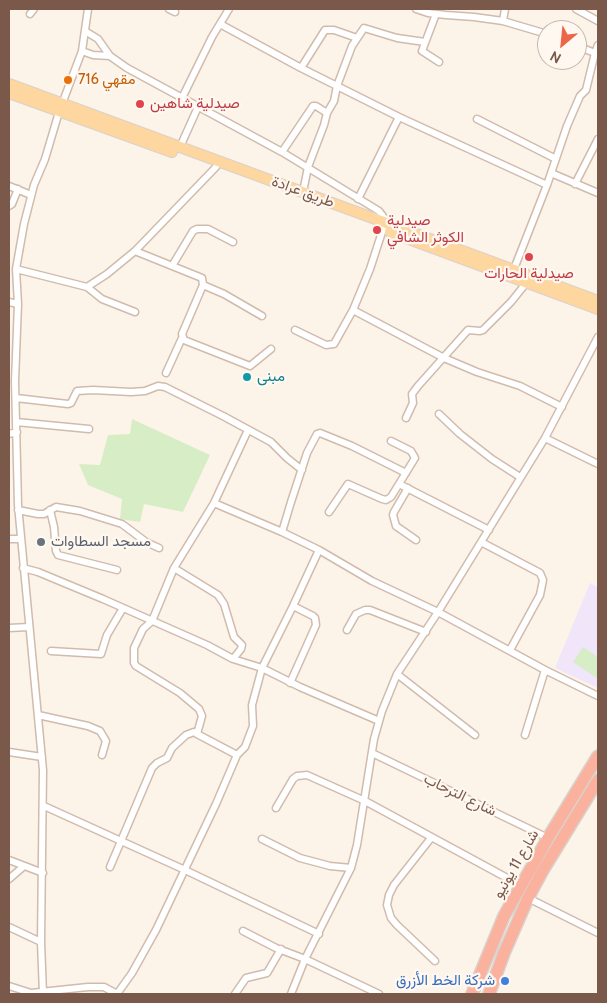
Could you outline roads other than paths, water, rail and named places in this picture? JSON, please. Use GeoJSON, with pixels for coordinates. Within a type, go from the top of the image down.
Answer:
{"type":"FeatureCollection","features":[{"type":"Feature","properties":{"kind":"highway","name":"شارع 11 يونيو"},"geometry":{"type":"LineString","coordinates":[[472,994],[495,934],[520,885],[598,756]]}},
{"type":"Feature","properties":{"kind":"highway","name":"شارع 11 يونيو"},"geometry":{"type":"LineString","coordinates":[[489,994],[504,953],[528,898],[598,780]]}},
{"type":"Feature","properties":{"kind":"main road","name":"طريق عرادة"},"geometry":{"type":"LineString","coordinates":[[9,84],[60,108],[216,167],[386,227],[514,269],[598,310]]}},
{"type":"Feature","properties":{"kind":"main road","name":"طريق عرادة"},"geometry":{"type":"LineString","coordinates":[[9,93],[180,147],[303,192],[386,227],[527,282],[598,301]]}},
{"type":"Feature","properties":{"kind":"street"},"geometry":{"type":"LineString","coordinates":[[43,992],[44,806],[42,756],[18,510],[16,398],[12,356],[18,304],[16,269],[24,224],[31,195],[60,108],[82,51],[88,9]]}},
{"type":"Feature","properties":{"kind":"street"},"geometry":{"type":"LineString","coordinates":[[182,98],[212,37],[229,9]]}},
{"type":"Feature","properties":{"kind":"street"},"geometry":{"type":"LineString","coordinates":[[416,9],[436,14],[503,21],[537,31]]}},
{"type":"Feature","properties":{"kind":"street"},"geometry":{"type":"LineString","coordinates":[[503,21],[505,9]]}},
{"type":"Feature","properties":{"kind":"street"},"geometry":{"type":"LineString","coordinates":[[576,9],[598,21]]}},
{"type":"Feature","properties":{"kind":"street"},"geometry":{"type":"LineString","coordinates":[[436,14],[422,52],[439,62]]}},
{"type":"Feature","properties":{"kind":"street"},"geometry":{"type":"LineString","coordinates":[[220,24],[301,68],[399,117],[547,185]]}},
{"type":"Feature","properties":{"kind":"street"},"geometry":{"type":"LineString","coordinates":[[303,192],[308,167],[327,113],[334,101],[337,86],[357,38],[366,27],[397,38],[425,42]]}},
{"type":"Feature","properties":{"kind":"street"},"geometry":{"type":"LineString","coordinates":[[301,68],[325,30],[334,30],[357,38]]}},
{"type":"Feature","properties":{"kind":"street"},"geometry":{"type":"LineString","coordinates":[[86,31],[98,39],[110,56],[141,77],[282,152],[379,212],[386,227],[353,310],[337,340],[332,345],[326,345],[295,330]]}},
{"type":"Feature","properties":{"kind":"street"},"geometry":{"type":"LineString","coordinates":[[514,269],[547,185],[566,126],[580,96],[586,90],[598,45]]}},
{"type":"Feature","properties":{"kind":"street"},"geometry":{"type":"LineString","coordinates":[[587,50],[596,53]]}},
{"type":"Feature","properties":{"kind":"street"},"geometry":{"type":"LineString","coordinates":[[82,51],[93,55],[110,56]]}},
{"type":"Feature","properties":{"kind":"street"},"geometry":{"type":"LineString","coordinates":[[282,152],[313,106],[327,113]]}},
{"type":"Feature","properties":{"kind":"street"},"geometry":{"type":"LineString","coordinates":[[180,147],[198,107]]}},
{"type":"Feature","properties":{"kind":"street"},"geometry":{"type":"LineString","coordinates":[[358,199],[399,117]]}},
{"type":"Feature","properties":{"kind":"street"},"geometry":{"type":"LineString","coordinates":[[477,119],[556,159]]}},
{"type":"Feature","properties":{"kind":"street"},"geometry":{"type":"LineString","coordinates":[[575,184],[598,139]]}},
{"type":"Feature","properties":{"kind":"street"},"geometry":{"type":"LineString","coordinates":[[87,287],[107,274],[135,251],[216,167]]}},
{"type":"Feature","properties":{"kind":"street"},"geometry":{"type":"LineString","coordinates":[[551,173],[598,193]]}},
{"type":"Feature","properties":{"kind":"street"},"geometry":{"type":"LineString","coordinates":[[9,186],[31,195]]}},
{"type":"Feature","properties":{"kind":"street"},"geometry":{"type":"LineString","coordinates":[[9,206],[12,204],[18,189]]}},
{"type":"Feature","properties":{"kind":"street"},"geometry":{"type":"LineString","coordinates":[[172,266],[193,231],[197,228],[208,229],[234,242]]}},
{"type":"Feature","properties":{"kind":"street"},"geometry":{"type":"LineString","coordinates":[[135,251],[202,278],[203,285],[166,372]]}},
{"type":"Feature","properties":{"kind":"street"},"geometry":{"type":"LineString","coordinates":[[16,269],[87,287],[102,299],[135,312]]}},
{"type":"Feature","properties":{"kind":"street"},"geometry":{"type":"LineString","coordinates":[[406,418],[413,402],[412,394],[468,330],[483,330],[511,302],[527,282]]}},
{"type":"Feature","properties":{"kind":"street"},"geometry":{"type":"LineString","coordinates":[[203,285],[224,294],[262,316]]}},
{"type":"Feature","properties":{"kind":"street"},"geometry":{"type":"LineString","coordinates":[[9,302],[18,304]]}},
{"type":"Feature","properties":{"kind":"street"},"geometry":{"type":"LineString","coordinates":[[353,310],[444,358],[477,372],[520,386],[562,407]]}},
{"type":"Feature","properties":{"kind":"street"},"geometry":{"type":"LineString","coordinates":[[291,994],[305,959],[351,868],[357,845],[379,721],[386,698],[397,674],[426,632],[545,438],[598,337]]}},
{"type":"Feature","properties":{"kind":"street"},"geometry":{"type":"LineString","coordinates":[[182,338],[187,342],[250,366],[271,349]]}},
{"type":"Feature","properties":{"kind":"street"},"geometry":{"type":"LineString","coordinates":[[16,398],[68,404],[71,403],[78,391],[132,392],[145,391],[158,386],[206,406],[271,442],[302,470]]}},
{"type":"Feature","properties":{"kind":"street"},"geometry":{"type":"LineString","coordinates":[[439,414],[460,434],[492,459],[520,477]]}},
{"type":"Feature","properties":{"kind":"street"},"geometry":{"type":"LineString","coordinates":[[16,422],[89,429]]}},
{"type":"Feature","properties":{"kind":"street"},"geometry":{"type":"LineString","coordinates":[[198,734],[202,716],[199,709],[180,693],[136,666],[134,663],[134,648],[143,630],[152,621],[174,568],[214,503],[248,430]]}},
{"type":"Feature","properties":{"kind":"street"},"geometry":{"type":"LineString","coordinates":[[9,434],[17,432]]}},
{"type":"Feature","properties":{"kind":"street"},"geometry":{"type":"LineString","coordinates":[[282,532],[307,453],[316,435],[320,433],[352,446],[406,473]]}},
{"type":"Feature","properties":{"kind":"street"},"geometry":{"type":"LineString","coordinates":[[545,438],[598,464]]}},
{"type":"Feature","properties":{"kind":"street"},"geometry":{"type":"LineString","coordinates":[[329,512],[348,484],[386,500],[391,497],[394,489],[414,461],[414,454],[391,441]]}},
{"type":"Feature","properties":{"kind":"street"},"geometry":{"type":"LineString","coordinates":[[399,484],[489,530]]}},
{"type":"Feature","properties":{"kind":"street"},"geometry":{"type":"LineString","coordinates":[[408,488],[393,516],[396,526],[416,540]]}},
{"type":"Feature","properties":{"kind":"street"},"geometry":{"type":"LineString","coordinates":[[214,503],[319,550],[372,582],[438,612],[545,670],[598,696]]}},
{"type":"Feature","properties":{"kind":"street"},"geometry":{"type":"LineString","coordinates":[[18,510],[38,514],[44,514],[56,507],[75,510],[122,524],[146,542],[159,548]]}},
{"type":"Feature","properties":{"kind":"street"},"geometry":{"type":"LineString","coordinates":[[50,510],[58,555],[117,570]]}},
{"type":"Feature","properties":{"kind":"street"},"geometry":{"type":"LineString","coordinates":[[9,539],[21,539]]}},
{"type":"Feature","properties":{"kind":"street"},"geometry":{"type":"LineString","coordinates":[[481,542],[540,573],[543,580],[540,595],[510,650]]}},
{"type":"Feature","properties":{"kind":"street"},"geometry":{"type":"LineString","coordinates":[[9,986],[31,993],[89,991],[104,988],[117,994],[132,973],[156,930],[185,870],[237,755],[245,747],[253,726],[252,705],[262,668],[319,550]]}},
{"type":"Feature","properties":{"kind":"street"},"geometry":{"type":"LineString","coordinates":[[23,568],[38,572],[123,608],[234,659],[262,668],[290,683],[379,721]]}},
{"type":"Feature","properties":{"kind":"street"},"geometry":{"type":"LineString","coordinates":[[174,568],[218,595],[224,604],[234,637],[242,645],[242,649],[234,659]]}},
{"type":"Feature","properties":{"kind":"street"},"geometry":{"type":"LineString","coordinates":[[290,683],[316,625],[313,616],[293,606]]}},
{"type":"Feature","properties":{"kind":"street"},"geometry":{"type":"LineString","coordinates":[[51,650],[101,654],[107,635],[123,608]]}},
{"type":"Feature","properties":{"kind":"street"},"geometry":{"type":"LineString","coordinates":[[347,630],[356,614],[370,610],[426,632]]}},
{"type":"Feature","properties":{"kind":"street"},"geometry":{"type":"LineString","coordinates":[[9,628],[29,627]]}},
{"type":"Feature","properties":{"kind":"street"},"geometry":{"type":"LineString","coordinates":[[525,735],[545,670]]}},
{"type":"Feature","properties":{"kind":"street"},"geometry":{"type":"LineString","coordinates":[[397,674],[475,735]]}},
{"type":"Feature","properties":{"kind":"street"},"geometry":{"type":"LineString","coordinates":[[38,715],[100,730],[106,741],[102,755]]}},
{"type":"Feature","properties":{"kind":"street"},"geometry":{"type":"LineString","coordinates":[[110,867],[154,765],[167,758],[172,748],[186,734],[190,732],[198,734],[237,755]]}},
{"type":"Feature","properties":{"kind":"street"},"geometry":{"type":"LineString","coordinates":[[9,752],[42,756]]}},
{"type":"Feature","properties":{"kind":"street","name":"شارع الترحاب"},"geometry":{"type":"LineString","coordinates":[[372,753],[548,838]]}},
{"type":"Feature","properties":{"kind":"street"},"geometry":{"type":"LineString","coordinates":[[276,808],[293,780],[301,775],[307,775],[365,801],[520,885]]}},
{"type":"Feature","properties":{"kind":"street"},"geometry":{"type":"LineString","coordinates":[[44,806],[319,934]]}},
{"type":"Feature","properties":{"kind":"street"},"geometry":{"type":"LineString","coordinates":[[431,838],[394,885],[387,905],[389,913],[397,925],[435,962]]}},
{"type":"Feature","properties":{"kind":"street"},"geometry":{"type":"LineString","coordinates":[[262,839],[300,858],[330,866],[351,868]]}},
{"type":"Feature","properties":{"kind":"street"},"geometry":{"type":"LineString","coordinates":[[9,860],[43,873]]}},
{"type":"Feature","properties":{"kind":"street"},"geometry":{"type":"LineString","coordinates":[[9,879],[24,866]]}},
{"type":"Feature","properties":{"kind":"street"},"geometry":{"type":"LineString","coordinates":[[528,898],[598,933]]}},
{"type":"Feature","properties":{"kind":"street"},"geometry":{"type":"LineString","coordinates":[[9,927],[42,942]]}},
{"type":"Feature","properties":{"kind":"street"},"geometry":{"type":"LineString","coordinates":[[243,930],[380,994]]}},
{"type":"Feature","properties":{"kind":"street"},"geometry":{"type":"LineString","coordinates":[[235,994],[246,978],[267,973],[281,949]]}},
{"type":"Feature","properties":{"kind":"place","name":"مقهي 716"},"geometry":{"type":"Point","coordinates":[68,80]}},
{"type":"Feature","properties":{"kind":"place","name":"صيدلية شاهين"},"geometry":{"type":"Point","coordinates":[140,104]}},
{"type":"Feature","properties":{"kind":"place","name":"صيدلية الكوثر الشافي"},"geometry":{"type":"Point","coordinates":[377,230]}},
{"type":"Feature","properties":{"kind":"place","name":"صيدلية الحارات"},"geometry":{"type":"Point","coordinates":[529,257]}},
{"type":"Feature","properties":{"kind":"place","name":"مبنى"},"geometry":{"type":"Point","coordinates":[247,377]}},
{"type":"Feature","properties":{"kind":"place","name":"مسجد السطاوات"},"geometry":{"type":"Point","coordinates":[41,542]}},
{"type":"Feature","properties":{"kind":"place","name":"شركة الخط الأزرق"},"geometry":{"type":"Point","coordinates":[505,981]}}]}
